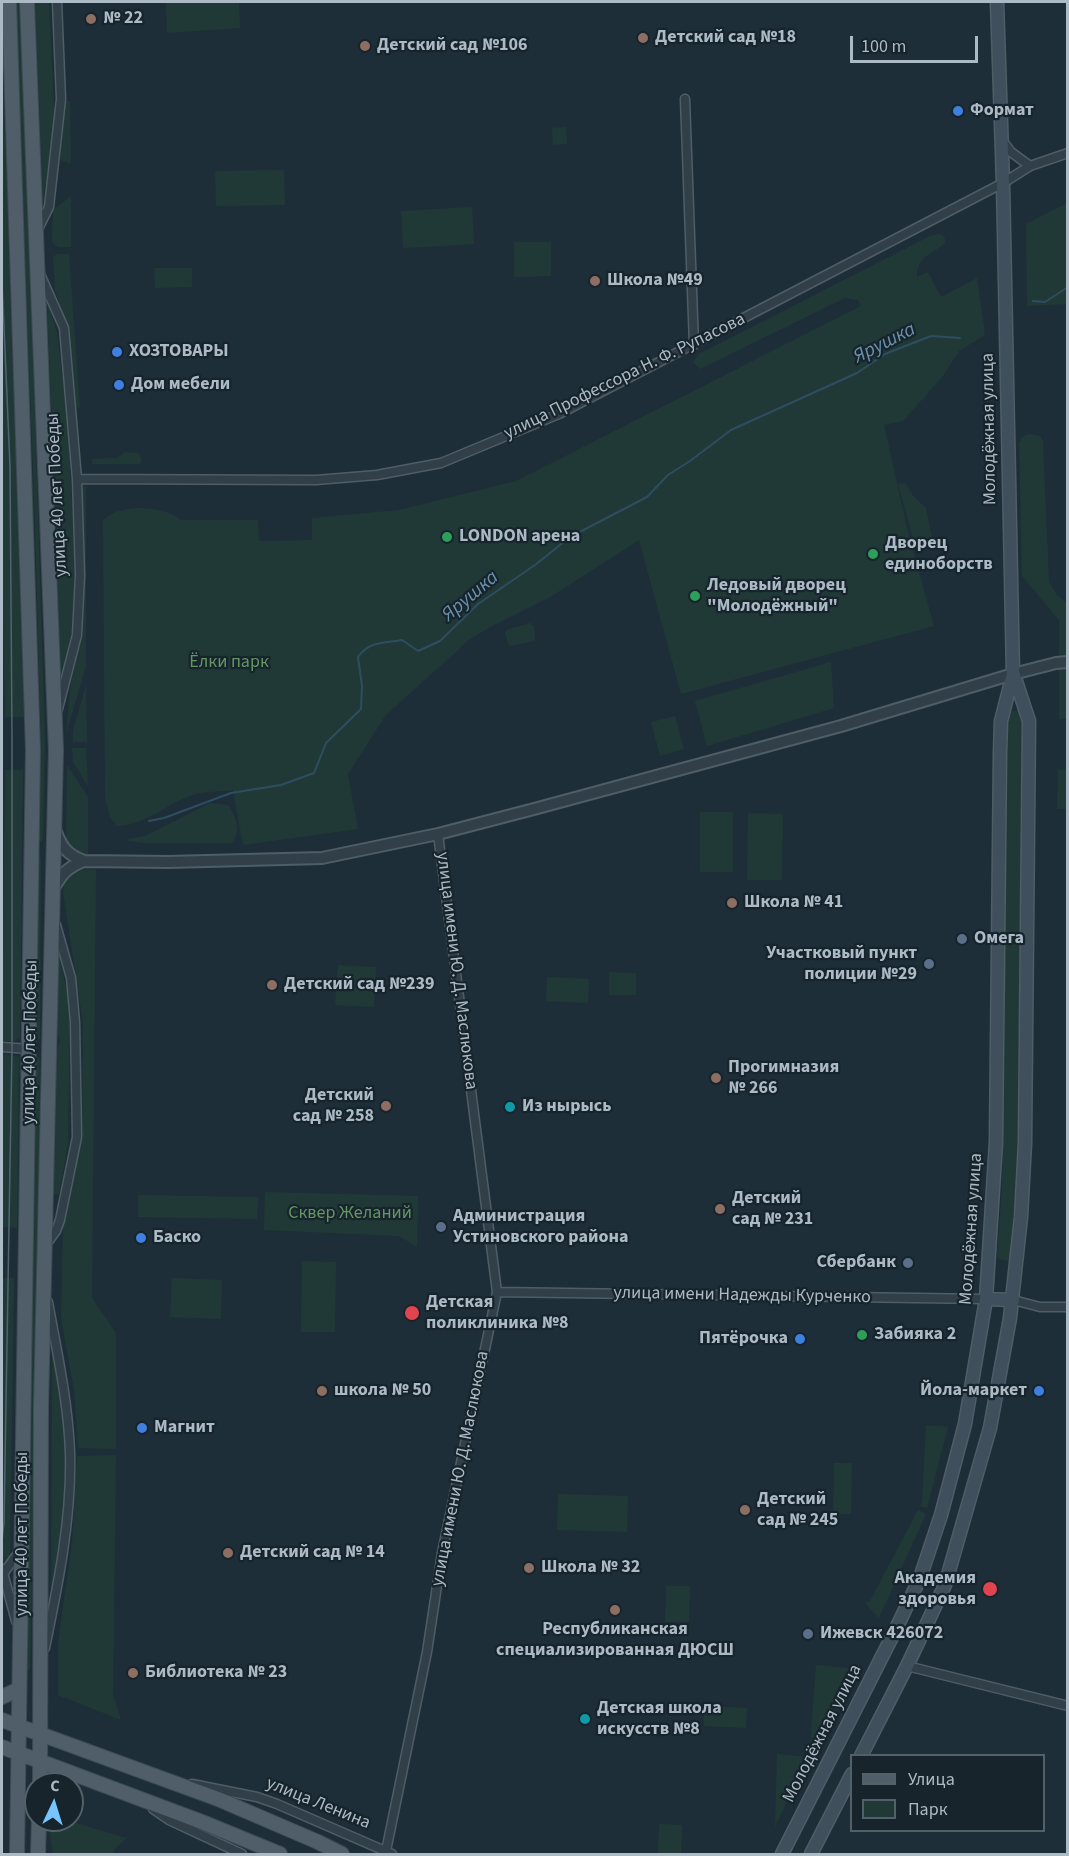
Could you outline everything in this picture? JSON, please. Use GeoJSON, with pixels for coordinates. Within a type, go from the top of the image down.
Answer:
{"type":"FeatureCollection","features":[{"type":"Feature","properties":{"kind":"main road","name":"улица 40 лет Победы"},"geometry":{"type":"LineString","coordinates":[[9,2],[32,726],[17,1854]]}},
{"type":"Feature","properties":{"kind":"main road","name":"улица 40 лет Победы"},"geometry":{"type":"LineString","coordinates":[[27,2],[55,722],[41,1406],[40,1772]]}},
{"type":"Feature","properties":{"kind":"main road","name":"Молодёжная улица"},"geometry":{"type":"LineString","coordinates":[[782,1854],[920,1578],[941,1515],[965,1424],[986,1299],[996,1142],[1000,742],[1001,721],[1013,674],[1004,183],[997,2]]}},
{"type":"Feature","properties":{"kind":"main road","name":"Молодёжная улица"},"geometry":{"type":"LineString","coordinates":[[862,1754],[907,1666],[945,1585],[990,1428],[1013,1300],[1026,1143],[1029,721],[1013,674]]}},
{"type":"Feature","properties":{"kind":"main road"},"geometry":{"type":"LineString","coordinates":[[31,850],[54,851]]}},
{"type":"Feature","properties":{"kind":"main road"},"geometry":{"type":"LineString","coordinates":[[29,1049],[50,1049]]}},
{"type":"Feature","properties":{"kind":"main road"},"geometry":{"type":"LineString","coordinates":[[986,1299],[1013,1300]]}},
{"type":"Feature","properties":{"kind":"main road"},"geometry":{"type":"LineString","coordinates":[[19,1672],[40,1672]]}},
{"type":"Feature","properties":{"kind":"main road"},"geometry":{"type":"LineString","coordinates":[[2,1697],[19,1689]]}},
{"type":"Feature","properties":{"kind":"main road"},"geometry":{"type":"LineString","coordinates":[[2,1714],[40,1690]]}},
{"type":"Feature","properties":{"kind":"main road","name":"улица Ленина"},"geometry":{"type":"LineString","coordinates":[[2,1720],[218,1799],[342,1854]]}},
{"type":"Feature","properties":{"kind":"main road"},"geometry":{"type":"LineString","coordinates":[[2,1747],[202,1822],[280,1854]]}},
{"type":"Feature","properties":{"kind":"main road"},"geometry":{"type":"LineString","coordinates":[[85,1778],[94,1753]]}},
{"type":"Feature","properties":{"kind":"main road"},"geometry":{"type":"LineString","coordinates":[[811,1854],[850,1778]]}},
{"type":"Feature","properties":{"kind":"main road"},"geometry":{"type":"LineString","coordinates":[[17,1822],[24,1822]]}},
{"type":"Feature","properties":{"kind":"main road"},"geometry":{"type":"LineString","coordinates":[[38,1854],[39,1832]]}},
{"type":"Feature","properties":{"kind":"street","name":"улица 40 лет Победы"},"geometry":{"type":"LineString","coordinates":[[37,232],[49,207],[61,99],[57,2]]}},
{"type":"Feature","properties":{"kind":"street"},"geometry":{"type":"LineString","coordinates":[[685,99],[694,345]]}},
{"type":"Feature","properties":{"kind":"street"},"geometry":{"type":"LineString","coordinates":[[1002,140],[1011,152],[1030,166]]}},
{"type":"Feature","properties":{"kind":"street","name":"улица Профессора Н. Ф. Рупасова"},"geometry":{"type":"LineString","coordinates":[[77,478],[316,480],[377,475],[441,463],[559,414],[1004,183],[1030,166],[1068,153]]}},
{"type":"Feature","properties":{"kind":"street","name":"улица 40 лет Победы"},"geometry":{"type":"LineString","coordinates":[[38,269],[64,328],[74,422],[77,478],[80,575],[77,635],[55,722]]}},
{"type":"Feature","properties":{"kind":"street"},"geometry":{"type":"LineString","coordinates":[[54,827],[61,846],[72,857],[84,861],[168,862],[322,858],[438,834],[841,726],[1013,674],[1068,662]]}},
{"type":"Feature","properties":{"kind":"street","name":"улица имени Ю. Д. Маслюкова"},"geometry":{"type":"LineString","coordinates":[[388,1853],[427,1652],[442,1553],[497,1292],[438,834]]}},
{"type":"Feature","properties":{"kind":"street"},"geometry":{"type":"LineString","coordinates":[[53,890],[62,873],[84,861]]}},
{"type":"Feature","properties":{"kind":"street","name":"улица 40 лет Победы"},"geometry":{"type":"LineString","coordinates":[[45,1246],[56,1232],[60,1220],[77,1137],[75,1022],[71,978],[52,911]]}},
{"type":"Feature","properties":{"kind":"street"},"geometry":{"type":"LineString","coordinates":[[2,1047],[29,1049]]}},
{"type":"Feature","properties":{"kind":"street","name":"улица 40 лет Победы"},"geometry":{"type":"LineString","coordinates":[[40,1672],[64,1541],[70,1453],[66,1394],[44,1285]]}},
{"type":"Feature","properties":{"kind":"street","name":"улица имени Надежды Курченко"},"geometry":{"type":"LineString","coordinates":[[497,1292],[986,1299]]}},
{"type":"Feature","properties":{"kind":"street"},"geometry":{"type":"LineString","coordinates":[[1013,1300],[1040,1307],[1068,1307]]}},
{"type":"Feature","properties":{"kind":"street"},"geometry":{"type":"LineString","coordinates":[[2,1571],[21,1549]]}},
{"type":"Feature","properties":{"kind":"street","name":"улица 40 лет Победы"},"geometry":{"type":"LineString","coordinates":[[2,1571],[20,1633]]}},
{"type":"Feature","properties":{"kind":"street"},"geometry":{"type":"LineString","coordinates":[[907,1666],[1068,1706]]}},
{"type":"Feature","properties":{"kind":"street","name":"улица Ленина"},"geometry":{"type":"LineString","coordinates":[[159,1777],[257,1797],[295,1811],[388,1853]]}},
{"type":"Feature","properties":{"kind":"street"},"geometry":{"type":"LineString","coordinates":[[138,1798],[169,1820],[242,1854]]}},
{"type":"Feature","properties":{"kind":"street","name":"улица 40 лет Победы"},"geometry":{"type":"LineString","coordinates":[[11,1854],[17,1822]]}},
{"type":"Feature","properties":{"kind":"street"},"geometry":{"type":"LineString","coordinates":[[41,1832],[44,1854]]}},
{"type":"Feature","properties":{"kind":"green space"},"geometry":{"type":"Polygon","coordinates":[[[15,2],[19,2],[30,253],[45,743],[43,839],[41,842],[38,839],[41,745],[35,523],[15,2]]]}},
{"type":"Feature","properties":{"kind":"green space"},"geometry":{"type":"Polygon","coordinates":[[[35,2],[49,2],[55,122],[43,205],[35,2]]]}},
{"type":"Feature","properties":{"kind":"green space"},"geometry":{"type":"Polygon","coordinates":[[[166,2],[239,2],[240,28],[167,33],[166,2]]]}},
{"type":"Feature","properties":{"kind":"green space"},"geometry":{"type":"Polygon","coordinates":[[[2,60],[18,438],[24,717],[5,717],[2,545],[2,60]]]}},
{"type":"Feature","properties":{"kind":"green space"},"geometry":{"type":"Polygon","coordinates":[[[63,101],[70,101],[71,164],[58,159],[63,101]]]}},
{"type":"Feature","properties":{"kind":"green space"},"geometry":{"type":"Polygon","coordinates":[[[566,127],[567,144],[553,145],[552,128],[566,127]]]}},
{"type":"Feature","properties":{"kind":"green space"},"geometry":{"type":"Polygon","coordinates":[[[284,170],[285,205],[216,206],[215,171],[284,170]]]}},
{"type":"Feature","properties":{"kind":"green space"},"geometry":{"type":"Polygon","coordinates":[[[71,196],[71,247],[58,247],[52,242],[53,210],[71,196]]]}},
{"type":"Feature","properties":{"kind":"green space"},"geometry":{"type":"Polygon","coordinates":[[[1067,203],[1067,304],[1027,306],[1026,224],[1067,203]]]}},
{"type":"Feature","properties":{"kind":"green space"},"geometry":{"type":"Polygon","coordinates":[[[472,207],[474,244],[403,248],[401,211],[472,207]]]}},
{"type":"Feature","properties":{"kind":"green space","name":"Ёлки парк"},"geometry":{"type":"Polygon","coordinates":[[[943,235],[946,242],[922,260],[917,270],[917,277],[928,272],[941,297],[977,278],[985,335],[959,351],[943,376],[903,421],[884,425],[908,532],[934,626],[681,694],[639,540],[552,596],[470,639],[385,716],[348,774],[358,829],[243,845],[233,790],[196,794],[148,818],[128,825],[117,826],[110,817],[105,798],[103,520],[120,511],[153,509],[181,520],[258,520],[259,541],[312,540],[312,518],[399,510],[516,481],[861,306],[858,300],[845,298],[700,369],[693,362],[699,354],[930,236],[943,235]]]}},
{"type":"Feature","properties":{"kind":"green space"},"geometry":{"type":"Polygon","coordinates":[[[514,242],[551,242],[551,276],[514,277],[514,242]]]}},
{"type":"Feature","properties":{"kind":"green space"},"geometry":{"type":"Polygon","coordinates":[[[56,254],[69,254],[80,408],[76,407],[68,329],[55,290],[53,258],[56,254]]]}},
{"type":"Feature","properties":{"kind":"green space"},"geometry":{"type":"Polygon","coordinates":[[[154,268],[192,268],[192,287],[155,288],[154,268]]]}},
{"type":"Feature","properties":{"kind":"green space"},"geometry":{"type":"Polygon","coordinates":[[[47,299],[57,333],[68,422],[74,549],[75,614],[61,680],[47,299]]]}},
{"type":"Feature","properties":{"kind":"green space"},"geometry":{"type":"Polygon","coordinates":[[[1029,434],[1040,436],[1043,442],[1049,582],[1057,595],[1067,603],[1067,719],[1059,719],[1059,620],[1022,576],[1019,443],[1023,436],[1029,434]]]}},
{"type":"Feature","properties":{"kind":"green space"},"geometry":{"type":"Polygon","coordinates":[[[125,452],[139,453],[142,461],[140,464],[92,464],[92,459],[117,458],[125,452]]]}},
{"type":"Feature","properties":{"kind":"green space"},"geometry":{"type":"Polygon","coordinates":[[[906,483],[913,496],[926,508],[932,538],[914,542],[898,484],[906,483]]]}},
{"type":"Feature","properties":{"kind":"green space"},"geometry":{"type":"Polygon","coordinates":[[[86,485],[86,666],[66,734],[71,681],[81,637],[81,490],[86,485]]]}},
{"type":"Feature","properties":{"kind":"green space"},"geometry":{"type":"Polygon","coordinates":[[[530,623],[534,626],[535,641],[509,646],[506,630],[530,623]]]}},
{"type":"Feature","properties":{"kind":"green space"},"geometry":{"type":"Polygon","coordinates":[[[831,662],[834,708],[707,746],[695,701],[831,662]]]}},
{"type":"Feature","properties":{"kind":"green space"},"geometry":{"type":"Polygon","coordinates":[[[86,685],[87,742],[73,742],[73,731],[86,685]]]}},
{"type":"Feature","properties":{"kind":"green space"},"geometry":{"type":"Polygon","coordinates":[[[1016,710],[1022,714],[1018,1147],[1011,1255],[1006,1261],[999,1259],[997,1255],[1002,1188],[1004,1102],[1007,714],[1016,710]]]}},
{"type":"Feature","properties":{"kind":"green space"},"geometry":{"type":"Polygon","coordinates":[[[675,716],[684,749],[660,756],[651,722],[675,716]]]}},
{"type":"Feature","properties":{"kind":"green space"},"geometry":{"type":"Polygon","coordinates":[[[72,748],[86,748],[88,786],[73,762],[72,748]]]}},
{"type":"Feature","properties":{"kind":"green space"},"geometry":{"type":"Polygon","coordinates":[[[67,765],[88,797],[88,855],[74,851],[66,840],[67,765]]]}},
{"type":"Feature","properties":{"kind":"green space"},"geometry":{"type":"Polygon","coordinates":[[[5,770],[23,770],[20,1037],[15,1041],[2,1041],[5,770]]]}},
{"type":"Feature","properties":{"kind":"green space"},"geometry":{"type":"Polygon","coordinates":[[[1058,770],[1067,770],[1067,809],[1057,809],[1058,770]]]}},
{"type":"Feature","properties":{"kind":"green space"},"geometry":{"type":"Polygon","coordinates":[[[210,803],[228,805],[231,810],[237,828],[232,843],[127,841],[127,839],[145,836],[210,803]]]}},
{"type":"Feature","properties":{"kind":"green space"},"geometry":{"type":"Polygon","coordinates":[[[700,812],[733,812],[733,872],[700,872],[700,812]]]}},
{"type":"Feature","properties":{"kind":"green space"},"geometry":{"type":"Polygon","coordinates":[[[748,813],[783,814],[782,880],[747,880],[748,813]]]}},
{"type":"Feature","properties":{"kind":"green space"},"geometry":{"type":"Polygon","coordinates":[[[41,856],[39,1040],[37,1037],[38,860],[41,856]]]}},
{"type":"Feature","properties":{"kind":"green space"},"geometry":{"type":"Polygon","coordinates":[[[96,869],[92,1298],[116,1333],[116,1449],[78,1448],[74,1390],[61,1318],[63,1228],[82,1134],[83,1023],[63,892],[65,878],[72,871],[96,869]]]}},
{"type":"Feature","properties":{"kind":"green space"},"geometry":{"type":"Polygon","coordinates":[[[57,948],[70,1004],[70,1024],[68,1143],[59,1194],[53,1194],[56,1052],[60,1041],[56,1026],[57,948]]]}},
{"type":"Feature","properties":{"kind":"green space"},"geometry":{"type":"Polygon","coordinates":[[[338,965],[376,967],[374,1007],[335,1005],[338,965]]]}},
{"type":"Feature","properties":{"kind":"green space"},"geometry":{"type":"Polygon","coordinates":[[[609,972],[636,973],[636,995],[609,995],[609,972]]]}},
{"type":"Feature","properties":{"kind":"green space"},"geometry":{"type":"Polygon","coordinates":[[[547,977],[589,979],[588,1003],[546,1001],[547,977]]]}},
{"type":"Feature","properties":{"kind":"green space"},"geometry":{"type":"Polygon","coordinates":[[[3,1054],[19,1057],[17,1228],[2,1227],[3,1054]]]}},
{"type":"Feature","properties":{"kind":"green space"},"geometry":{"type":"Polygon","coordinates":[[[35,1058],[40,1059],[39,1236],[30,1669],[28,1671],[25,1669],[35,1058]]]}},
{"type":"Feature","properties":{"kind":"green space","name":"Сквер Желаний"},"geometry":{"type":"Polygon","coordinates":[[[265,1192],[418,1196],[417,1247],[399,1236],[264,1230],[265,1192]]]}},
{"type":"Feature","properties":{"kind":"green space"},"geometry":{"type":"Polygon","coordinates":[[[138,1195],[258,1197],[257,1219],[138,1217],[138,1195]]]}},
{"type":"Feature","properties":{"kind":"green space"},"geometry":{"type":"Polygon","coordinates":[[[302,1261],[336,1262],[335,1332],[301,1332],[302,1261]]]}},
{"type":"Feature","properties":{"kind":"green space"},"geometry":{"type":"Polygon","coordinates":[[[2,1278],[14,1278],[10,1560],[5,1566],[2,1549],[2,1278]]]}},
{"type":"Feature","properties":{"kind":"green space"},"geometry":{"type":"Polygon","coordinates":[[[172,1278],[222,1280],[221,1319],[170,1317],[172,1278]]]}},
{"type":"Feature","properties":{"kind":"green space"},"geometry":{"type":"Polygon","coordinates":[[[52,1354],[63,1395],[66,1478],[51,1599],[52,1354]]]}},
{"type":"Feature","properties":{"kind":"green space"},"geometry":{"type":"Polygon","coordinates":[[[926,1425],[948,1427],[927,1508],[920,1506],[926,1425]]]}},
{"type":"Feature","properties":{"kind":"green space"},"geometry":{"type":"Polygon","coordinates":[[[116,1455],[113,1695],[121,1720],[58,1695],[58,1643],[72,1543],[77,1456],[116,1455]]]}},
{"type":"Feature","properties":{"kind":"green space"},"geometry":{"type":"Polygon","coordinates":[[[834,1463],[852,1463],[851,1514],[833,1514],[834,1463]]]}},
{"type":"Feature","properties":{"kind":"green space"},"geometry":{"type":"Polygon","coordinates":[[[558,1494],[628,1496],[627,1532],[557,1530],[558,1494]]]}},
{"type":"Feature","properties":{"kind":"green space"},"geometry":{"type":"Polygon","coordinates":[[[918,1510],[926,1514],[879,1618],[865,1603],[870,1601],[918,1510]]]}},
{"type":"Feature","properties":{"kind":"green space"},"geometry":{"type":"Polygon","coordinates":[[[666,1586],[690,1586],[689,1622],[665,1622],[666,1586]]]}},
{"type":"Feature","properties":{"kind":"green space"},"geometry":{"type":"Polygon","coordinates":[[[816,1665],[856,1669],[810,1746],[816,1665]]]}},
{"type":"Feature","properties":{"kind":"green space"},"geometry":{"type":"Polygon","coordinates":[[[704,1706],[747,1708],[746,1728],[704,1726],[704,1706]]]}},
{"type":"Feature","properties":{"kind":"green space"},"geometry":{"type":"Polygon","coordinates":[[[777,1754],[807,1757],[775,1827],[777,1754]]]}},
{"type":"Feature","properties":{"kind":"green space"},"geometry":{"type":"Polygon","coordinates":[[[659,1824],[682,1825],[681,1854],[658,1854],[659,1824]]]}},
{"type":"Feature","properties":{"kind":"green space"},"geometry":{"type":"Polygon","coordinates":[[[84,1825],[126,1838],[113,1854],[53,1854],[50,1832],[84,1832],[84,1825]]]}},
{"type":"Feature","properties":{"kind":"waterway","name":"Ярушка"},"geometry":{"type":"LineString","coordinates":[[1033,301],[1045,302],[1068,287]]}},
{"type":"Feature","properties":{"kind":"waterway","name":"Ярушка"},"geometry":{"type":"LineString","coordinates":[[149,821],[164,818],[231,793],[281,785],[314,773],[326,743],[361,709],[362,686],[358,657],[367,648],[372,645],[402,640],[418,651],[440,641],[478,604],[535,565],[570,537],[647,497],[668,475],[731,430],[857,373],[885,354],[931,336],[960,338]]}},
{"type":"Feature","properties":{"kind":"tram line"},"geometry":{"type":"LineString","coordinates":[[2,281],[10,466],[12,736],[12,1048],[2,1541]]}},
{"type":"Feature","properties":{"kind":"place","name":"№ 22"},"geometry":{"type":"Point","coordinates":[91,19]}},
{"type":"Feature","properties":{"kind":"place","name":"Детский сад №18"},"geometry":{"type":"Point","coordinates":[643,38]}},
{"type":"Feature","properties":{"kind":"place","name":"Детский сад №106"},"geometry":{"type":"Point","coordinates":[365,46]}},
{"type":"Feature","properties":{"kind":"place","name":"Формат"},"geometry":{"type":"Point","coordinates":[958,111]}},
{"type":"Feature","properties":{"kind":"place","name":"Школа №49"},"geometry":{"type":"Point","coordinates":[595,281]}},
{"type":"Feature","properties":{"kind":"place","name":"ХОЗТОВАРЫ"},"geometry":{"type":"Point","coordinates":[117,352]}},
{"type":"Feature","properties":{"kind":"place","name":"Дом мебели"},"geometry":{"type":"Point","coordinates":[119,385]}},
{"type":"Feature","properties":{"kind":"place","name":"LONDON арена"},"geometry":{"type":"Point","coordinates":[447,537]}},
{"type":"Feature","properties":{"kind":"place","name":"Дворец единоборств"},"geometry":{"type":"Point","coordinates":[873,554]}},
{"type":"Feature","properties":{"kind":"place","name":"Ледовый дворец \"Молодёжный\""},"geometry":{"type":"Point","coordinates":[695,596]}},
{"type":"Feature","properties":{"kind":"place","name":"Школа № 41"},"geometry":{"type":"Point","coordinates":[732,903]}},
{"type":"Feature","properties":{"kind":"place","name":"Омега"},"geometry":{"type":"Point","coordinates":[962,939]}},
{"type":"Feature","properties":{"kind":"place","name":"Участковый пункт полиции №29"},"geometry":{"type":"Point","coordinates":[929,964]}},
{"type":"Feature","properties":{"kind":"place","name":"Детский сад №239"},"geometry":{"type":"Point","coordinates":[272,985]}},
{"type":"Feature","properties":{"kind":"place","name":"Прогимназия № 266"},"geometry":{"type":"Point","coordinates":[716,1078]}},
{"type":"Feature","properties":{"kind":"place","name":"Детский сад № 258"},"geometry":{"type":"Point","coordinates":[386,1106]}},
{"type":"Feature","properties":{"kind":"place","name":"Из нырысь"},"geometry":{"type":"Point","coordinates":[510,1107]}},
{"type":"Feature","properties":{"kind":"place","name":"Детский сад № 231"},"geometry":{"type":"Point","coordinates":[720,1209]}},
{"type":"Feature","properties":{"kind":"place","name":"Администрация Устиновского района"},"geometry":{"type":"Point","coordinates":[441,1227]}},
{"type":"Feature","properties":{"kind":"place","name":"Баско"},"geometry":{"type":"Point","coordinates":[141,1238]}},
{"type":"Feature","properties":{"kind":"place","name":"Сбербанк"},"geometry":{"type":"Point","coordinates":[908,1263]}},
{"type":"Feature","properties":{"kind":"place","name":"Детская поликлиника №8"},"geometry":{"type":"Point","coordinates":[412,1313]}},
{"type":"Feature","properties":{"kind":"place","name":"Забияка 2"},"geometry":{"type":"Point","coordinates":[862,1335]}},
{"type":"Feature","properties":{"kind":"place","name":"Пятёрочка"},"geometry":{"type":"Point","coordinates":[800,1339]}},
{"type":"Feature","properties":{"kind":"place","name":"школа № 50"},"geometry":{"type":"Point","coordinates":[322,1391]}},
{"type":"Feature","properties":{"kind":"place","name":"Йола-маркет"},"geometry":{"type":"Point","coordinates":[1039,1391]}},
{"type":"Feature","properties":{"kind":"place","name":"Магнит"},"geometry":{"type":"Point","coordinates":[142,1428]}},
{"type":"Feature","properties":{"kind":"place","name":"Детский сад № 245"},"geometry":{"type":"Point","coordinates":[745,1510]}},
{"type":"Feature","properties":{"kind":"place","name":"Детский сад № 14"},"geometry":{"type":"Point","coordinates":[228,1553]}},
{"type":"Feature","properties":{"kind":"place","name":"Школа № 32"},"geometry":{"type":"Point","coordinates":[529,1568]}},
{"type":"Feature","properties":{"kind":"place","name":"Академия здоровья"},"geometry":{"type":"Point","coordinates":[990,1589]}},
{"type":"Feature","properties":{"kind":"place","name":"Республиканская специализированная ДЮСШ"},"geometry":{"type":"Point","coordinates":[615,1610]}},
{"type":"Feature","properties":{"kind":"place","name":"Ижевск 426072"},"geometry":{"type":"Point","coordinates":[808,1634]}},
{"type":"Feature","properties":{"kind":"place","name":"Библиотека № 23"},"geometry":{"type":"Point","coordinates":[133,1673]}},
{"type":"Feature","properties":{"kind":"place","name":"Детская школа искусств №8"},"geometry":{"type":"Point","coordinates":[585,1719]}}]}
